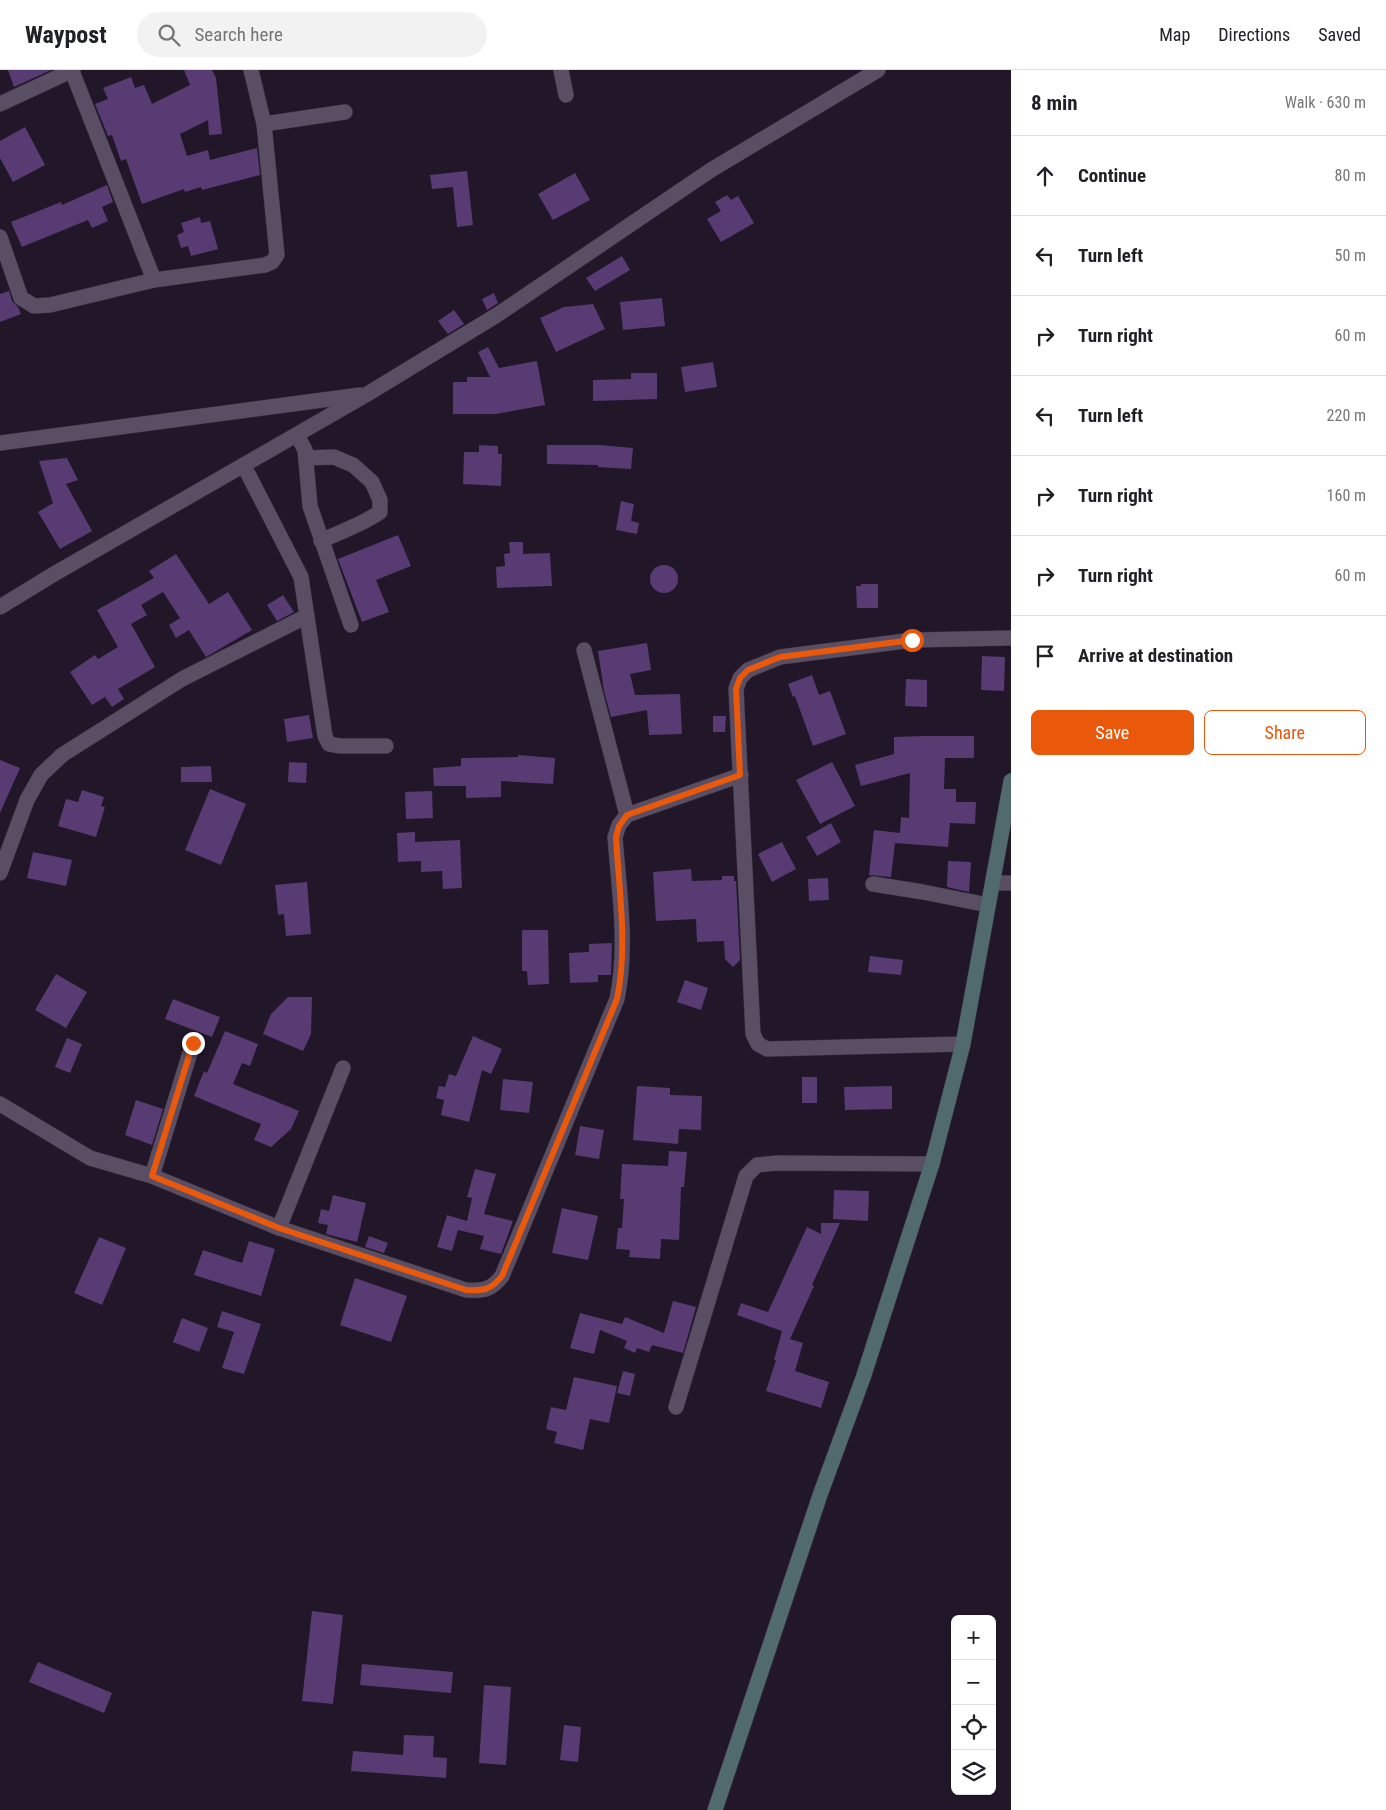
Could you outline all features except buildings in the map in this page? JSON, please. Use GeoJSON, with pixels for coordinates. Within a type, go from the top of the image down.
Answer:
{"type":"FeatureCollection","features":[{"type":"Feature","properties":{"kind":"main road"},"geometry":{"type":"LineString","coordinates":[[715,1810],[820,1494],[866,1370],[932,1164],[963,1044],[1011,782]]}},
{"type":"Feature","properties":{"kind":"street"},"geometry":{"type":"LineString","coordinates":[[0,104],[73,70],[154,280]]}},
{"type":"Feature","properties":{"kind":"street"},"geometry":{"type":"LineString","coordinates":[[0,237],[21,298],[34,306],[50,305],[154,280],[265,265],[272,262],[277,254],[264,124],[251,70]]}},
{"type":"Feature","properties":{"kind":"street"},"geometry":{"type":"LineString","coordinates":[[561,70],[566,95]]}},
{"type":"Feature","properties":{"kind":"street"},"geometry":{"type":"LineString","coordinates":[[0,607],[369,393],[498,315],[711,170],[878,70]]}},
{"type":"Feature","properties":{"kind":"street"},"geometry":{"type":"LineString","coordinates":[[264,124],[346,112]]}},
{"type":"Feature","properties":{"kind":"street"},"geometry":{"type":"LineString","coordinates":[[0,443],[369,393]]}},
{"type":"Feature","properties":{"kind":"street"},"geometry":{"type":"LineString","coordinates":[[297,435],[305,450],[310,506],[351,625]]}},
{"type":"Feature","properties":{"kind":"street"},"geometry":{"type":"LineString","coordinates":[[306,458],[334,458],[353,465],[372,482],[380,500],[380,512],[369,520],[321,541]]}},
{"type":"Feature","properties":{"kind":"street"},"geometry":{"type":"LineString","coordinates":[[244,466],[299,572],[308,616],[326,736],[329,744],[340,746],[386,746]]}},
{"type":"Feature","properties":{"kind":"street"},"geometry":{"type":"LineString","coordinates":[[0,872],[26,800],[41,775],[62,756],[182,679],[308,616]]}},
{"type":"Feature","properties":{"kind":"street"},"geometry":{"type":"LineString","coordinates":[[963,1044],[767,1049],[758,1044],[753,1034],[736,689],[740,678],[748,670],[780,657],[912,640],[1011,638]]}},
{"type":"Feature","properties":{"kind":"street"},"geometry":{"type":"LineString","coordinates":[[584,650],[627,815]]}},
{"type":"Feature","properties":{"kind":"street"},"geometry":{"type":"LineString","coordinates":[[0,1104],[90,1158],[152,1176],[279,1228],[466,1290],[479,1291],[493,1287],[502,1276],[617,999],[623,951],[616,837],[619,826],[627,815],[740,775]]}},
{"type":"Feature","properties":{"kind":"street"},"geometry":{"type":"LineString","coordinates":[[993,883],[1011,883]]}},
{"type":"Feature","properties":{"kind":"street"},"geometry":{"type":"LineString","coordinates":[[873,884],[988,905]]}},
{"type":"Feature","properties":{"kind":"street"},"geometry":{"type":"LineString","coordinates":[[152,1176],[193,1043]]}},
{"type":"Feature","properties":{"kind":"street"},"geometry":{"type":"LineString","coordinates":[[279,1228],[342,1068]]}},
{"type":"Feature","properties":{"kind":"street"},"geometry":{"type":"LineString","coordinates":[[676,1407],[746,1176],[757,1165],[777,1163],[932,1164]]}},
{"type":"Feature","properties":{"kind":"route"},"geometry":{"type":"LineString","coordinates":[[193,1043],[152,1176],[279,1228],[466,1290],[479,1291],[493,1287],[502,1276],[617,999],[623,951],[616,837],[619,826],[627,815],[740,775],[736,689],[740,678],[748,670],[780,657],[912,640]]}}]}
